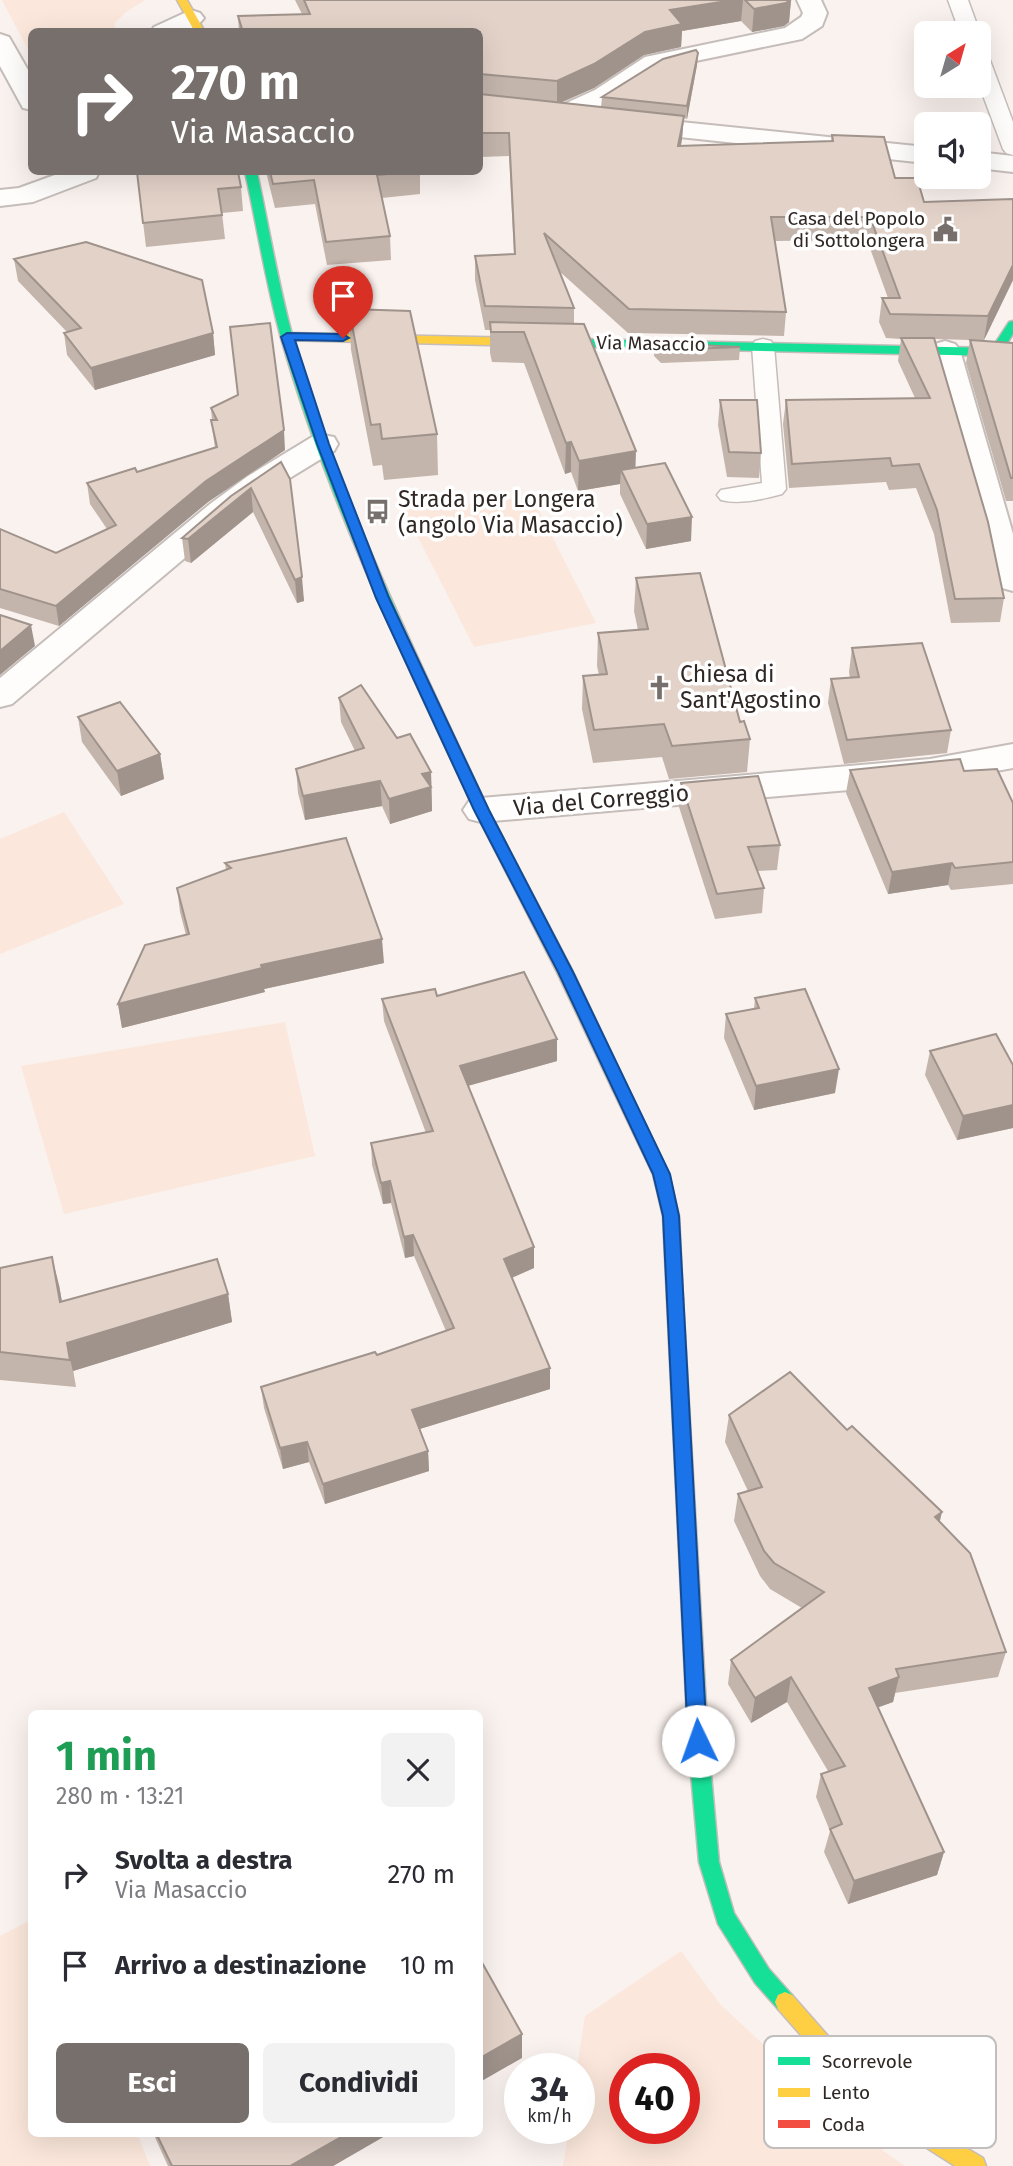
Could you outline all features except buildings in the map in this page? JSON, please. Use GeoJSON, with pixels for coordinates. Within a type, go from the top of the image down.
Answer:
{"type":"FeatureCollection","features":[{"type":"Feature","properties":{"kind":"street"},"geometry":{"type":"LineString","coordinates":[[560,116],[604,96],[654,62],[793,34],[813,21],[815,13],[809,0]]}},
{"type":"Feature","properties":{"kind":"street"},"geometry":{"type":"LineString","coordinates":[[170,28],[191,16]]}},
{"type":"Feature","properties":{"kind":"street"},"geometry":{"type":"LineString","coordinates":[[0,42],[28,97]]}},
{"type":"Feature","properties":{"kind":"street"},"geometry":{"type":"LineString","coordinates":[[534,113],[914,154]]}},
{"type":"Feature","properties":{"kind":"street"},"geometry":{"type":"LineString","coordinates":[[991,160],[1013,163]]}},
{"type":"Feature","properties":{"kind":"street"},"geometry":{"type":"LineString","coordinates":[[0,198],[23,196],[78,175]]}},
{"type":"Feature","properties":{"kind":"street"},"geometry":{"type":"LineString","coordinates":[[252,175],[287,337],[323,444],[383,598],[481,810],[565,972],[662,1174],[671,1216],[698,1741],[709,1862],[725,1917],[762,1976],[815,2036]]}},
{"type":"Feature","properties":{"kind":"street","name":"Via Masaccio"},"geometry":{"type":"LineString","coordinates":[[287,337],[996,352],[1013,325]]}},
{"type":"Feature","properties":{"kind":"street"},"geometry":{"type":"LineString","coordinates":[[945,350],[965,412],[969,437],[994,528],[1013,581]]}},
{"type":"Feature","properties":{"kind":"street"},"geometry":{"type":"LineString","coordinates":[[0,696],[221,511],[259,483],[323,444]]}},
{"type":"Feature","properties":{"kind":"street"},"geometry":{"type":"LineString","coordinates":[[25,629],[64,641]]}},
{"type":"Feature","properties":{"kind":"street","name":"Via del Correggio"},"geometry":{"type":"LineString","coordinates":[[481,810],[930,771],[994,762],[1013,756]]}},
{"type":"Feature","properties":{"kind":"street"},"geometry":{"type":"LineString","coordinates":[[946,2148],[975,2166]]}},
{"type":"Feature","properties":{"kind":"lane"},"geometry":{"type":"LineString","coordinates":[[958,0],[966,21]]}},
{"type":"Feature","properties":{"kind":"lane"},"geometry":{"type":"LineString","coordinates":[[991,90],[1013,149]]}},
{"type":"Feature","properties":{"kind":"lane"},"geometry":{"type":"LineString","coordinates":[[991,157],[1013,155]]}},
{"type":"Feature","properties":{"kind":"lane"},"geometry":{"type":"LineString","coordinates":[[729,495],[774,489],[763,346]]}},
{"type":"Feature","properties":{"kind":"shaded area"},"geometry":{"type":"Polygon","coordinates":[[[2,0],[145,0],[126,12],[114,24],[115,28],[28,28],[28,49],[2,0]]]}},
{"type":"Feature","properties":{"kind":"shaded area"},"geometry":{"type":"Polygon","coordinates":[[[532,497],[596,623],[474,647],[404,510],[532,497]]]}},
{"type":"Feature","properties":{"kind":"shaded area"},"geometry":{"type":"Polygon","coordinates":[[[64,812],[124,904],[0,954],[0,839],[64,812]]]}},
{"type":"Feature","properties":{"kind":"shaded area"},"geometry":{"type":"Polygon","coordinates":[[[285,1022],[315,1156],[64,1214],[21,1066],[285,1022]]]}},
{"type":"Feature","properties":{"kind":"shaded area"},"geometry":{"type":"Polygon","coordinates":[[[28,1922],[28,2137],[139,2137],[150,2166],[0,2166],[0,1936],[28,1922]]]}},
{"type":"Feature","properties":{"kind":"shaded area"},"geometry":{"type":"Polygon","coordinates":[[[681,1951],[720,2004],[764,2045],[764,2148],[879,2148],[905,2166],[563,2166],[566,2144],[595,2144],[595,2053],[579,2053],[585,2016],[681,1951]]]}},
{"type":"Feature","properties":{"kind":"traffic: fast"},"geometry":{"type":"LineString","coordinates":[[252,175],[287,337],[323,444],[383,598],[483,813]]}},
{"type":"Feature","properties":{"kind":"traffic: fast"},"geometry":{"type":"LineString","coordinates":[[528,342],[996,352],[1013,325]]}},
{"type":"Feature","properties":{"kind":"traffic: fast"},"geometry":{"type":"LineString","coordinates":[[675,1299],[698,1741],[709,1862],[725,1917],[762,1976],[785,2002]]}},
{"type":"Feature","properties":{"kind":"traffic: slow"},"geometry":{"type":"LineString","coordinates":[[182,0],[198,28]]}},
{"type":"Feature","properties":{"kind":"traffic: slow"},"geometry":{"type":"LineString","coordinates":[[287,337],[528,342]]}},
{"type":"Feature","properties":{"kind":"traffic: slow"},"geometry":{"type":"LineString","coordinates":[[483,813],[565,972],[619,1086]]}},
{"type":"Feature","properties":{"kind":"traffic: slow"},"geometry":{"type":"LineString","coordinates":[[785,2002],[815,2036]]}},
{"type":"Feature","properties":{"kind":"traffic: slow"},"geometry":{"type":"LineString","coordinates":[[946,2148],[975,2166]]}},
{"type":"Feature","properties":{"kind":"traffic: jam"},"geometry":{"type":"LineString","coordinates":[[619,1086],[661,1174],[671,1216],[675,1299]]}},
{"type":"Feature","properties":{"kind":"place","name":"Casa del Popolo di Sottolongera"},"geometry":{"type":"Point","coordinates":[945,229]}},
{"type":"Feature","properties":{"kind":"place","name":"Strada per Longera (angolo Via Masaccio)"},"geometry":{"type":"Point","coordinates":[378,512]}},
{"type":"Feature","properties":{"kind":"place","name":"Chiesa di Sant'Agostino"},"geometry":{"type":"Point","coordinates":[660,687]}},
{"type":"Feature","properties":{"kind":"route"},"geometry":{"type":"LineString","coordinates":[[343,338],[287,337],[323,444],[383,598],[481,810],[565,972],[662,1174],[671,1216],[698,1741]]}}]}
